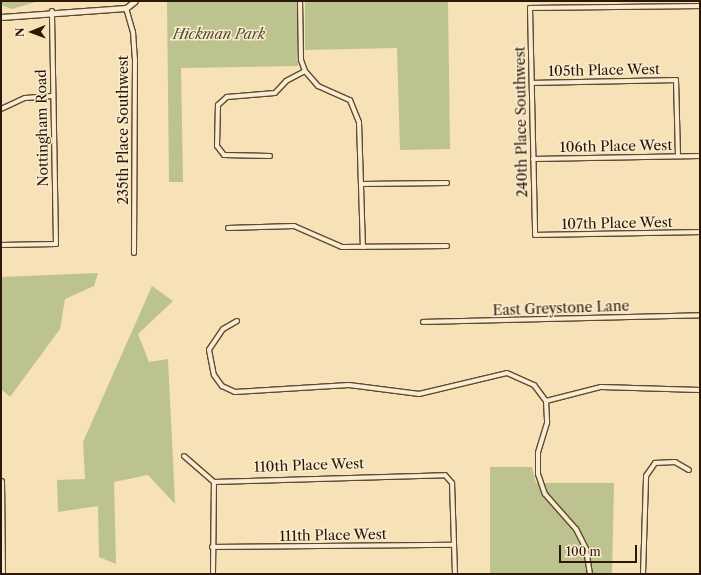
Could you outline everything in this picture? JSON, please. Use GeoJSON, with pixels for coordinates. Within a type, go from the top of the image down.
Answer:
{"type":"FeatureCollection","features":[{"type":"Feature","properties":{"kind":"street"},"geometry":{"type":"LineString","coordinates":[[1,18],[52,11],[126,8],[134,1]]}},
{"type":"Feature","properties":{"kind":"street"},"geometry":{"type":"LineString","coordinates":[[300,1],[301,60],[305,71],[318,86],[350,100],[355,109],[359,122],[363,247]]}},
{"type":"Feature","properties":{"kind":"street"},"geometry":{"type":"LineString","coordinates":[[554,1],[554,8],[700,6]]}},
{"type":"Feature","properties":{"kind":"street","name":"235th Place Southwest"},"geometry":{"type":"LineString","coordinates":[[126,8],[133,32],[135,59],[134,253]]}},
{"type":"Feature","properties":{"kind":"street","name":"240th Place Southwest"},"geometry":{"type":"LineString","coordinates":[[534,235],[530,8],[554,8]]}},
{"type":"Feature","properties":{"kind":"street","name":"Nottingham Road"},"geometry":{"type":"LineString","coordinates":[[1,245],[56,244],[52,96],[52,11]]}},
{"type":"Feature","properties":{"kind":"street"},"geometry":{"type":"LineString","coordinates":[[270,156],[224,155],[217,146],[218,105],[227,97],[275,93],[305,71]]}},
{"type":"Feature","properties":{"kind":"street","name":"105th Place West"},"geometry":{"type":"LineString","coordinates":[[532,83],[676,80],[678,156]]}},
{"type":"Feature","properties":{"kind":"street"},"geometry":{"type":"LineString","coordinates":[[1,109],[25,98],[52,96]]}},
{"type":"Feature","properties":{"kind":"street","name":"106th Place West"},"geometry":{"type":"LineString","coordinates":[[533,159],[700,156]]}},
{"type":"Feature","properties":{"kind":"street"},"geometry":{"type":"LineString","coordinates":[[362,184],[448,183]]}},
{"type":"Feature","properties":{"kind":"street"},"geometry":{"type":"LineString","coordinates":[[228,228],[294,226],[342,247],[447,246]]}},
{"type":"Feature","properties":{"kind":"street","name":"107th Place West"},"geometry":{"type":"LineString","coordinates":[[534,235],[700,232]]}},
{"type":"Feature","properties":{"kind":"street","name":"East Greystone Lane"},"geometry":{"type":"LineString","coordinates":[[423,322],[700,315]]}},
{"type":"Feature","properties":{"kind":"street"},"geometry":{"type":"LineString","coordinates":[[237,321],[223,329],[209,350],[214,375],[222,386],[235,392],[349,385],[419,394],[506,373],[534,385],[546,401],[547,423],[538,453],[538,474],[545,494],[576,529],[586,549],[590,574]]}},
{"type":"Feature","properties":{"kind":"street"},"geometry":{"type":"LineString","coordinates":[[546,401],[601,387],[700,390]]}},
{"type":"Feature","properties":{"kind":"street"},"geometry":{"type":"LineString","coordinates":[[184,456],[214,482],[212,547],[213,574]]}},
{"type":"Feature","properties":{"kind":"street"},"geometry":{"type":"LineString","coordinates":[[643,574],[646,476],[656,463],[675,462],[689,470]]}},
{"type":"Feature","properties":{"kind":"street","name":"110th Place West"},"geometry":{"type":"LineString","coordinates":[[214,482],[445,475],[452,483],[454,545]]}},
{"type":"Feature","properties":{"kind":"street"},"geometry":{"type":"LineString","coordinates":[[1,481],[2,574]]}},
{"type":"Feature","properties":{"kind":"street"},"geometry":{"type":"LineString","coordinates":[[454,545],[455,574]]}},
{"type":"Feature","properties":{"kind":"street","name":"111th Place West"},"geometry":{"type":"LineString","coordinates":[[212,547],[454,545]]}},
{"type":"Feature","properties":{"kind":"green space"},"geometry":{"type":"Polygon","coordinates":[[[1,1],[39,1],[12,9],[1,5],[1,1]]]}},
{"type":"Feature","properties":{"kind":"green space","name":"Hickman Park"},"geometry":{"type":"Polygon","coordinates":[[[167,1],[297,1],[298,66],[181,68],[183,182],[169,182],[167,1]]]}},
{"type":"Feature","properties":{"kind":"green space"},"geometry":{"type":"Polygon","coordinates":[[[305,1],[448,1],[450,149],[400,150],[397,48],[305,50],[305,1]]]}},
{"type":"Feature","properties":{"kind":"green space"},"geometry":{"type":"Polygon","coordinates":[[[98,273],[94,286],[65,299],[60,329],[10,397],[1,389],[1,277],[98,273]]]}},
{"type":"Feature","properties":{"kind":"green space"},"geometry":{"type":"Polygon","coordinates":[[[152,286],[173,301],[138,334],[149,362],[168,359],[175,504],[148,475],[114,482],[116,564],[99,557],[98,506],[58,512],[57,480],[85,479],[83,442],[152,286]]]}},
{"type":"Feature","properties":{"kind":"green space"},"geometry":{"type":"Polygon","coordinates":[[[490,467],[532,467],[536,483],[614,483],[612,574],[490,574],[490,467]]]}}]}
